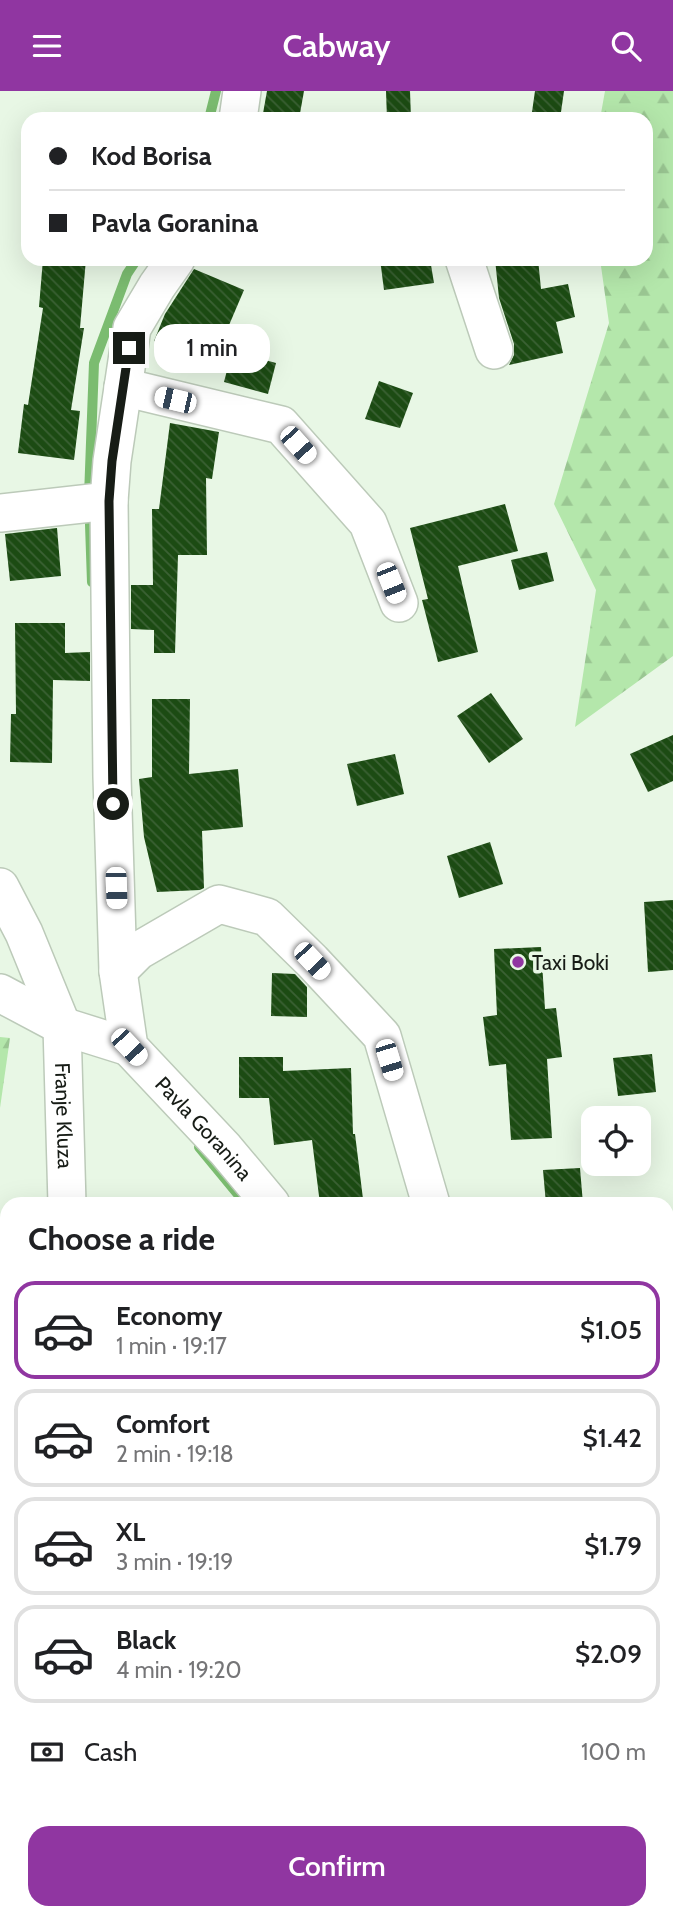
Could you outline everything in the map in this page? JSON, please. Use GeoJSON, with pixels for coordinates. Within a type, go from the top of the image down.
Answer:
{"type":"FeatureCollection","features":[{"type":"Feature","properties":{"kind":"street"},"geometry":{"type":"LineString","coordinates":[[239,112],[242,91]]}},
{"type":"Feature","properties":{"kind":"street"},"geometry":{"type":"LineString","coordinates":[[0,993],[62,1025],[129,1047],[118,971],[112,777],[109,501],[112,461],[132,328],[171,266]]}},
{"type":"Feature","properties":{"kind":"street"},"geometry":{"type":"LineString","coordinates":[[466,266],[494,350]]}},
{"type":"Feature","properties":{"kind":"street"},"geometry":{"type":"LineString","coordinates":[[122,387],[281,425],[368,523],[399,603]]}},
{"type":"Feature","properties":{"kind":"street"},"geometry":{"type":"LineString","coordinates":[[0,513],[109,501]]}},
{"type":"Feature","properties":{"kind":"street"},"geometry":{"type":"LineString","coordinates":[[0,887],[24,933],[62,1025]]}},
{"type":"Feature","properties":{"kind":"street"},"geometry":{"type":"LineString","coordinates":[[118,971],[138,951],[219,904],[267,917],[382,1037],[429,1197]]}},
{"type":"Feature","properties":{"kind":"street","name":"Franje Kluza"},"geometry":{"type":"LineString","coordinates":[[62,1025],[67,1197]]}},
{"type":"Feature","properties":{"kind":"street","name":"Pavla Goranina"},"geometry":{"type":"LineString","coordinates":[[129,1047],[225,1149],[265,1197]]}},
{"type":"Feature","properties":{"kind":"green space"},"geometry":{"type":"Polygon","coordinates":[[[605,91],[673,91],[673,656],[575,727],[596,590],[554,504],[609,323],[601,266],[653,266],[653,112],[601,112],[605,91]]]}},
{"type":"Feature","properties":{"kind":"green space"},"geometry":{"type":"Polygon","coordinates":[[[0,1037],[10,1038],[0,1108],[0,1037]]]}},
{"type":"Feature","properties":{"kind":"building"},"geometry":{"type":"Polygon","coordinates":[[[267,91],[304,91],[300,112],[263,112],[267,91]]]}},
{"type":"Feature","properties":{"kind":"building"},"geometry":{"type":"Polygon","coordinates":[[[386,91],[410,91],[411,112],[387,112],[386,91]]]}},
{"type":"Feature","properties":{"kind":"building"},"geometry":{"type":"Polygon","coordinates":[[[535,91],[564,91],[561,112],[532,112],[535,91]]]}},
{"type":"Feature","properties":{"kind":"building"},"geometry":{"type":"Polygon","coordinates":[[[42,266],[85,266],[80,328],[84,328],[71,410],[80,411],[74,460],[18,453],[24,404],[28,405],[43,308],[39,307],[42,266]]]}},
{"type":"Feature","properties":{"kind":"building"},"geometry":{"type":"Polygon","coordinates":[[[381,266],[431,266],[434,283],[384,290],[381,266]]]}},
{"type":"Feature","properties":{"kind":"building"},"geometry":{"type":"Polygon","coordinates":[[[496,266],[539,266],[541,289],[568,284],[575,317],[556,322],[563,353],[509,365],[514,355],[514,344],[499,298],[496,266]]]}},
{"type":"Feature","properties":{"kind":"building"},"geometry":{"type":"Polygon","coordinates":[[[194,269],[244,290],[212,365],[154,341],[165,314],[194,269]]]}},
{"type":"Feature","properties":{"kind":"building"},"geometry":{"type":"Polygon","coordinates":[[[232,351],[276,363],[268,394],[224,382],[232,351]]]}},
{"type":"Feature","properties":{"kind":"building"},"geometry":{"type":"Polygon","coordinates":[[[379,381],[413,393],[400,428],[365,419],[379,381]]]}},
{"type":"Feature","properties":{"kind":"building"},"geometry":{"type":"Polygon","coordinates":[[[170,423],[219,432],[212,479],[206,478],[207,555],[178,555],[175,653],[154,653],[154,630],[131,629],[131,585],[153,585],[152,509],[159,509],[170,423]]]}},
{"type":"Feature","properties":{"kind":"building"},"geometry":{"type":"Polygon","coordinates":[[[505,504],[518,551],[458,566],[478,652],[438,662],[422,600],[428,599],[410,528],[505,504]]]}},
{"type":"Feature","properties":{"kind":"building"},"geometry":{"type":"Polygon","coordinates":[[[57,528],[61,576],[10,581],[5,534],[57,528]]]}},
{"type":"Feature","properties":{"kind":"building"},"geometry":{"type":"Polygon","coordinates":[[[547,552],[554,581],[519,590],[511,560],[547,552]]]}},
{"type":"Feature","properties":{"kind":"building"},"geometry":{"type":"Polygon","coordinates":[[[15,623],[65,623],[65,653],[90,652],[90,681],[53,680],[52,763],[10,762],[11,714],[16,714],[15,623]]]}},
{"type":"Feature","properties":{"kind":"building"},"geometry":{"type":"Polygon","coordinates":[[[491,693],[523,739],[489,763],[457,716],[491,693]]]}},
{"type":"Feature","properties":{"kind":"building"},"geometry":{"type":"Polygon","coordinates":[[[152,699],[190,699],[189,774],[238,769],[243,827],[202,831],[204,888],[200,890],[157,892],[144,837],[139,779],[152,777],[152,699]]]}},
{"type":"Feature","properties":{"kind":"building"},"geometry":{"type":"Polygon","coordinates":[[[673,735],[673,781],[648,792],[630,754],[673,735]]]}},
{"type":"Feature","properties":{"kind":"building"},"geometry":{"type":"Polygon","coordinates":[[[395,754],[404,794],[357,806],[347,764],[395,754]]]}},
{"type":"Feature","properties":{"kind":"building"},"geometry":{"type":"Polygon","coordinates":[[[490,842],[503,884],[459,898],[447,856],[490,842]]]}},
{"type":"Feature","properties":{"kind":"building"},"geometry":{"type":"Polygon","coordinates":[[[673,900],[673,970],[648,972],[644,902],[673,900]]]}},
{"type":"Feature","properties":{"kind":"building"},"geometry":{"type":"Polygon","coordinates":[[[541,947],[545,1009],[556,1008],[562,1057],[547,1059],[552,1138],[511,1140],[506,1064],[489,1066],[483,1017],[497,1015],[494,949],[541,947]]]}},
{"type":"Feature","properties":{"kind":"building"},"geometry":{"type":"Polygon","coordinates":[[[272,973],[295,974],[307,987],[307,1017],[271,1016],[272,973]]]}},
{"type":"Feature","properties":{"kind":"building"},"geometry":{"type":"Polygon","coordinates":[[[652,1054],[656,1092],[618,1096],[613,1058],[652,1054]]]}},
{"type":"Feature","properties":{"kind":"building"},"geometry":{"type":"Polygon","coordinates":[[[239,1057],[283,1057],[283,1071],[351,1068],[353,1134],[363,1197],[319,1197],[312,1140],[274,1145],[269,1098],[239,1098],[239,1057]]]}},
{"type":"Feature","properties":{"kind":"building"},"geometry":{"type":"Polygon","coordinates":[[[580,1168],[582,1197],[545,1197],[543,1170],[580,1168]]]}},
{"type":"Feature","properties":{"kind":"waterway"},"geometry":{"type":"LineString","coordinates":[[211,112],[216,91]]}},
{"type":"Feature","properties":{"kind":"waterway"},"geometry":{"type":"LineString","coordinates":[[92,582],[89,496],[94,363],[132,266]]}},
{"type":"Feature","properties":{"kind":"waterway"},"geometry":{"type":"LineString","coordinates":[[199,1147],[240,1197]]}},
{"type":"Feature","properties":{"kind":"place","name":"Taxi Boki"},"geometry":{"type":"Point","coordinates":[518,962]}},
{"type":"Feature","properties":{"kind":"route"},"geometry":{"type":"LineString","coordinates":[[113,804],[109,501],[112,461],[129,348]]}}]}
